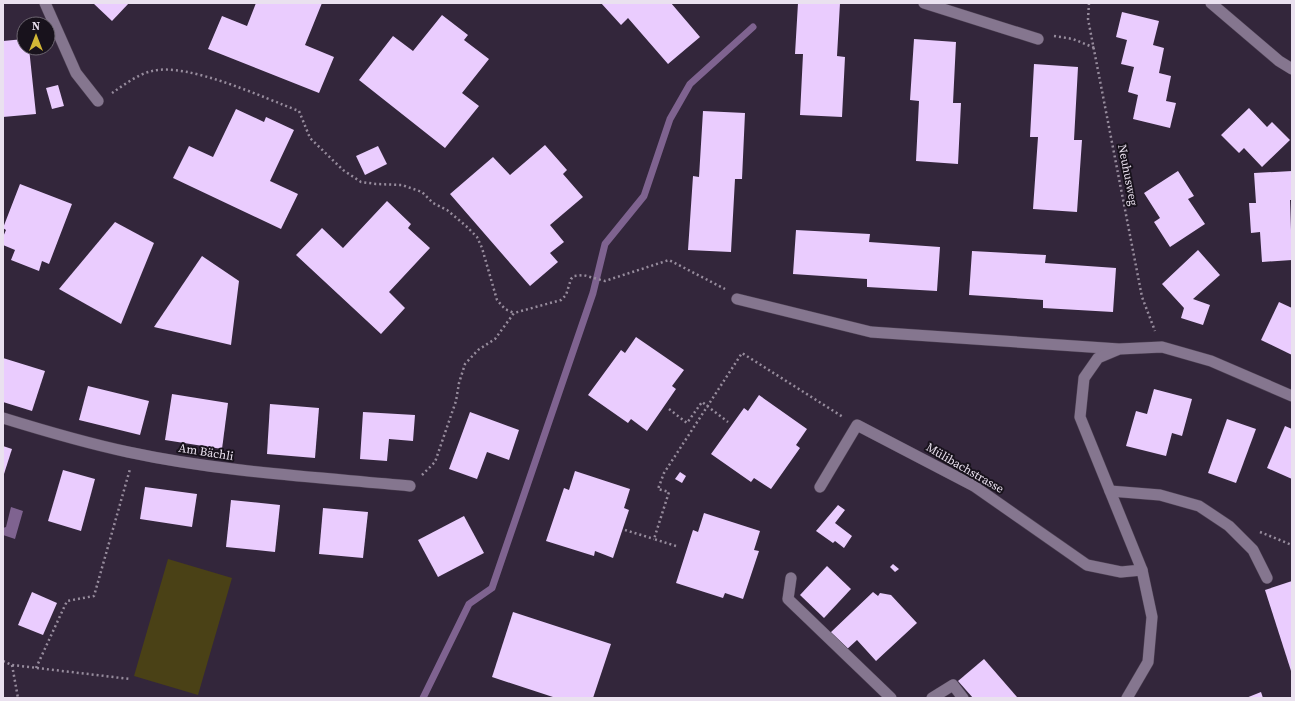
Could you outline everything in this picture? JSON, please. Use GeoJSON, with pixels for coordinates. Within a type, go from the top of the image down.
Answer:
{"type":"FeatureCollection","features":[{"type":"Feature","properties":{"kind":"street"},"geometry":{"type":"LineString","coordinates":[[45,3],[76,73],[98,101]]}},
{"type":"Feature","properties":{"kind":"street"},"geometry":{"type":"LineString","coordinates":[[924,3],[1038,39]]}},
{"type":"Feature","properties":{"kind":"street"},"geometry":{"type":"LineString","coordinates":[[1211,3],[1279,61],[1292,69]]}},
{"type":"Feature","properties":{"kind":"street"},"geometry":{"type":"LineString","coordinates":[[737,299],[871,332],[1119,349],[1162,347],[1211,361],[1292,396]]}},
{"type":"Feature","properties":{"kind":"street"},"geometry":{"type":"LineString","coordinates":[[1119,349],[1098,358],[1084,378],[1080,417],[1142,570],[1152,617],[1148,662],[1127,698]]}},
{"type":"Feature","properties":{"kind":"street","name":"Am Bächli"},"geometry":{"type":"LineString","coordinates":[[3,418],[67,438],[134,454],[232,470],[410,486]]}},
{"type":"Feature","properties":{"kind":"street"},"geometry":{"type":"LineString","coordinates":[[820,487],[857,425]]}},
{"type":"Feature","properties":{"kind":"street","name":"Mülibachstrasse"},"geometry":{"type":"LineString","coordinates":[[857,425],[974,486],[1087,565],[1121,572],[1142,570]]}},
{"type":"Feature","properties":{"kind":"street"},"geometry":{"type":"LineString","coordinates":[[1110,491],[1160,495],[1199,506],[1229,526],[1254,550],[1268,578]]}},
{"type":"Feature","properties":{"kind":"street"},"geometry":{"type":"LineString","coordinates":[[791,578],[788,599],[890,698]]}},
{"type":"Feature","properties":{"kind":"street"},"geometry":{"type":"LineString","coordinates":[[932,698],[954,685],[963,698]]}},
{"type":"Feature","properties":{"kind":"path","name":"Neuhusweg"},"geometry":{"type":"LineString","coordinates":[[1089,3],[1088,19],[1095,48],[1142,297],[1162,347]]}},
{"type":"Feature","properties":{"kind":"path"},"geometry":{"type":"LineString","coordinates":[[1038,39],[1054,36],[1073,38],[1095,48]]}},
{"type":"Feature","properties":{"kind":"path"},"geometry":{"type":"LineString","coordinates":[[98,101],[129,82],[152,71],[175,69],[208,77],[300,111],[310,138],[343,170],[360,182],[402,185],[422,192],[433,203],[447,210],[466,226],[477,237],[482,248],[497,300],[506,309],[514,313]]}},
{"type":"Feature","properties":{"kind":"path"},"geometry":{"type":"LineString","coordinates":[[410,486],[435,462],[456,401],[459,383],[466,364],[478,350],[494,339],[514,313],[561,300],[566,295],[571,279],[574,276],[583,275],[605,280],[669,260],[727,290],[737,299]]}},
{"type":"Feature","properties":{"kind":"path"},"geometry":{"type":"LineString","coordinates":[[654,538],[669,492],[658,489],[664,473],[742,353],[857,425]]}},
{"type":"Feature","properties":{"kind":"path"},"geometry":{"type":"LineString","coordinates":[[669,409],[687,423],[702,402],[728,422]]}},
{"type":"Feature","properties":{"kind":"path"},"geometry":{"type":"LineString","coordinates":[[36,668],[66,601],[94,596],[134,454]]}},
{"type":"Feature","properties":{"kind":"path"},"geometry":{"type":"LineString","coordinates":[[625,530],[676,546]]}},
{"type":"Feature","properties":{"kind":"path"},"geometry":{"type":"LineString","coordinates":[[3,660],[12,665],[130,679]]}},
{"type":"Feature","properties":{"kind":"path"},"geometry":{"type":"LineString","coordinates":[[12,665],[18,698]]}},
{"type":"Feature","properties":{"kind":"shaded area"},"geometry":{"type":"Polygon","coordinates":[[[11,507],[23,511],[15,539],[3,535],[3,528],[6,527],[11,507]]]}},
{"type":"Feature","properties":{"kind":"shaded area"},"geometry":{"type":"Polygon","coordinates":[[[168,559],[232,578],[198,695],[134,676],[168,559]]]}},
{"type":"Feature","properties":{"kind":"building"},"geometry":{"type":"Polygon","coordinates":[[[93,3],[129,3],[112,21],[93,3]]]}},
{"type":"Feature","properties":{"kind":"building"},"geometry":{"type":"Polygon","coordinates":[[[256,3],[322,3],[305,45],[334,57],[319,93],[208,49],[222,16],[247,26],[256,3]]]}},
{"type":"Feature","properties":{"kind":"building"},"geometry":{"type":"Polygon","coordinates":[[[601,3],[671,3],[700,37],[668,64],[628,18],[621,25],[601,3]]]}},
{"type":"Feature","properties":{"kind":"building"},"geometry":{"type":"Polygon","coordinates":[[[798,3],[840,3],[837,56],[845,57],[842,117],[800,115],[803,54],[795,54],[798,3]]]}},
{"type":"Feature","properties":{"kind":"building"},"geometry":{"type":"Polygon","coordinates":[[[1122,12],[1159,21],[1153,45],[1164,48],[1159,73],[1171,76],[1166,101],[1176,103],[1170,128],[1133,119],[1138,95],[1128,92],[1134,67],[1121,64],[1127,40],[1116,37],[1122,12]]]}},
{"type":"Feature","properties":{"kind":"building"},"geometry":{"type":"Polygon","coordinates":[[[442,15],[468,35],[464,40],[489,59],[462,93],[479,106],[445,148],[359,80],[393,36],[413,51],[442,15]]]}},
{"type":"Feature","properties":{"kind":"building"},"geometry":{"type":"Polygon","coordinates":[[[914,39],[956,42],[953,103],[961,103],[958,164],[916,161],[919,101],[910,100],[914,39]]]}},
{"type":"Feature","properties":{"kind":"building"},"geometry":{"type":"Polygon","coordinates":[[[16,40],[16,56],[30,56],[36,114],[3,117],[3,41],[16,40]]]}},
{"type":"Feature","properties":{"kind":"building"},"geometry":{"type":"Polygon","coordinates":[[[1034,64],[1078,67],[1074,140],[1082,140],[1077,212],[1033,209],[1038,137],[1030,137],[1034,64]]]}},
{"type":"Feature","properties":{"kind":"building"},"geometry":{"type":"Polygon","coordinates":[[[58,85],[64,106],[52,109],[46,88],[58,85]]]}},
{"type":"Feature","properties":{"kind":"building"},"geometry":{"type":"Polygon","coordinates":[[[1249,108],[1267,127],[1272,122],[1290,140],[1262,167],[1244,148],[1239,153],[1221,135],[1249,108]]]}},
{"type":"Feature","properties":{"kind":"building"},"geometry":{"type":"Polygon","coordinates":[[[236,109],[264,122],[266,117],[294,130],[270,181],[298,194],[281,229],[173,178],[189,146],[213,157],[236,109]]]}},
{"type":"Feature","properties":{"kind":"building"},"geometry":{"type":"Polygon","coordinates":[[[703,111],[745,113],[742,179],[735,179],[731,252],[688,250],[693,176],[699,177],[703,111]]]}},
{"type":"Feature","properties":{"kind":"building"},"geometry":{"type":"Polygon","coordinates":[[[545,145],[567,170],[563,174],[583,197],[550,225],[564,242],[550,253],[558,262],[530,286],[450,194],[493,157],[510,175],[545,145]]]}},
{"type":"Feature","properties":{"kind":"building"},"geometry":{"type":"Polygon","coordinates":[[[378,146],[387,164],[365,175],[356,156],[378,146]]]}},
{"type":"Feature","properties":{"kind":"building"},"geometry":{"type":"Polygon","coordinates":[[[1178,171],[1194,196],[1188,199],[1205,224],[1170,247],[1154,222],[1160,218],[1144,193],[1178,171]]]}},
{"type":"Feature","properties":{"kind":"building"},"geometry":{"type":"Polygon","coordinates":[[[1292,171],[1292,200],[1290,200],[1292,260],[1262,262],[1260,232],[1251,233],[1249,203],[1256,203],[1254,173],[1292,171]]]}},
{"type":"Feature","properties":{"kind":"building"},"geometry":{"type":"Polygon","coordinates":[[[20,184],[72,204],[49,264],[42,261],[39,271],[11,260],[15,250],[3,245],[3,237],[6,230],[3,228],[20,184]]]}},
{"type":"Feature","properties":{"kind":"building"},"geometry":{"type":"Polygon","coordinates":[[[387,201],[411,224],[408,228],[430,248],[389,292],[405,308],[381,334],[296,255],[322,228],[343,248],[387,201]]]}},
{"type":"Feature","properties":{"kind":"building"},"geometry":{"type":"Polygon","coordinates":[[[115,222],[154,243],[121,324],[59,289],[115,222]]]}},
{"type":"Feature","properties":{"kind":"building"},"geometry":{"type":"Polygon","coordinates":[[[796,230],[870,234],[869,242],[940,247],[937,291],[867,287],[867,279],[793,274],[796,230]]]}},
{"type":"Feature","properties":{"kind":"building"},"geometry":{"type":"Polygon","coordinates":[[[1198,250],[1220,275],[1193,299],[1210,305],[1203,325],[1181,318],[1184,308],[1162,284],[1198,250]]]}},
{"type":"Feature","properties":{"kind":"building"},"geometry":{"type":"Polygon","coordinates":[[[972,251],[1046,255],[1045,263],[1116,268],[1113,312],[1043,308],[1043,300],[969,295],[972,251]]]}},
{"type":"Feature","properties":{"kind":"building"},"geometry":{"type":"Polygon","coordinates":[[[202,256],[239,281],[231,345],[154,327],[202,256]]]}},
{"type":"Feature","properties":{"kind":"building"},"geometry":{"type":"Polygon","coordinates":[[[1279,302],[1292,308],[1292,355],[1261,340],[1279,302]]]}},
{"type":"Feature","properties":{"kind":"building"},"geometry":{"type":"Polygon","coordinates":[[[636,337],[684,370],[672,386],[676,389],[647,431],[631,419],[628,423],[588,395],[621,350],[625,353],[636,337]]]}},
{"type":"Feature","properties":{"kind":"building"},"geometry":{"type":"Polygon","coordinates":[[[3,358],[45,371],[32,411],[3,402],[3,358]]]}},
{"type":"Feature","properties":{"kind":"building"},"geometry":{"type":"Polygon","coordinates":[[[88,386],[149,401],[140,435],[79,420],[88,386]]]}},
{"type":"Feature","properties":{"kind":"building"},"geometry":{"type":"Polygon","coordinates":[[[1154,389],[1192,399],[1182,436],[1172,433],[1166,456],[1126,446],[1136,411],[1147,414],[1154,389]]]}},
{"type":"Feature","properties":{"kind":"building"},"geometry":{"type":"Polygon","coordinates":[[[172,394],[228,403],[222,449],[165,440],[172,394]]]}},
{"type":"Feature","properties":{"kind":"building"},"geometry":{"type":"Polygon","coordinates":[[[759,395],[807,429],[796,445],[800,448],[771,489],[754,478],[751,482],[711,454],[744,408],[748,411],[759,395]]]}},
{"type":"Feature","properties":{"kind":"building"},"geometry":{"type":"Polygon","coordinates":[[[270,404],[319,408],[315,458],[267,454],[270,404]]]}},
{"type":"Feature","properties":{"kind":"building"},"geometry":{"type":"Polygon","coordinates":[[[363,412],[415,415],[413,441],[389,439],[387,461],[360,459],[363,412]]]}},
{"type":"Feature","properties":{"kind":"building"},"geometry":{"type":"Polygon","coordinates":[[[470,412],[519,430],[509,460],[487,452],[477,479],[449,469],[470,412]]]}},
{"type":"Feature","properties":{"kind":"building"},"geometry":{"type":"Polygon","coordinates":[[[1227,419],[1256,429],[1236,483],[1208,473],[1227,419]]]}},
{"type":"Feature","properties":{"kind":"building"},"geometry":{"type":"Polygon","coordinates":[[[1285,426],[1292,429],[1292,479],[1267,468],[1285,426]]]}},
{"type":"Feature","properties":{"kind":"building"},"geometry":{"type":"Polygon","coordinates":[[[3,446],[12,449],[3,477],[3,446]]]}},
{"type":"Feature","properties":{"kind":"building"},"geometry":{"type":"Polygon","coordinates":[[[63,470],[95,479],[81,531],[48,521],[63,470]]]}},
{"type":"Feature","properties":{"kind":"building"},"geometry":{"type":"Polygon","coordinates":[[[575,471],[630,489],[624,508],[629,510],[613,558],[595,551],[594,556],[546,541],[564,488],[569,490],[575,471]]]}},
{"type":"Feature","properties":{"kind":"building"},"geometry":{"type":"Polygon","coordinates":[[[680,472],[686,476],[682,483],[675,479],[680,472]]]}},
{"type":"Feature","properties":{"kind":"building"},"geometry":{"type":"Polygon","coordinates":[[[145,487],[197,494],[192,527],[140,519],[145,487]]]}},
{"type":"Feature","properties":{"kind":"building"},"geometry":{"type":"Polygon","coordinates":[[[231,500],[280,505],[275,552],[226,547],[231,500]]]}},
{"type":"Feature","properties":{"kind":"building"},"geometry":{"type":"Polygon","coordinates":[[[838,505],[845,510],[835,523],[852,536],[844,548],[835,541],[833,543],[816,531],[838,505]]]}},
{"type":"Feature","properties":{"kind":"building"},"geometry":{"type":"Polygon","coordinates":[[[323,508],[368,512],[363,558],[319,554],[323,508]]]}},
{"type":"Feature","properties":{"kind":"building"},"geometry":{"type":"Polygon","coordinates":[[[704,513],[760,531],[754,550],[759,551],[743,599],[725,593],[723,598],[676,583],[693,530],[698,532],[704,513]]]}},
{"type":"Feature","properties":{"kind":"building"},"geometry":{"type":"Polygon","coordinates":[[[464,516],[484,553],[438,577],[418,540],[464,516]]]}},
{"type":"Feature","properties":{"kind":"building"},"geometry":{"type":"Polygon","coordinates":[[[893,564],[899,569],[895,572],[890,567],[893,564]]]}},
{"type":"Feature","properties":{"kind":"building"},"geometry":{"type":"Polygon","coordinates":[[[827,566],[851,589],[824,618],[800,595],[827,566]]]}},
{"type":"Feature","properties":{"kind":"building"},"geometry":{"type":"Polygon","coordinates":[[[1292,581],[1292,674],[1265,590],[1292,581]]]}},
{"type":"Feature","properties":{"kind":"building"},"geometry":{"type":"Polygon","coordinates":[[[32,592],[57,603],[43,635],[18,625],[32,592]]]}},
{"type":"Feature","properties":{"kind":"building"},"geometry":{"type":"Polygon","coordinates":[[[873,592],[878,596],[880,593],[891,595],[917,623],[876,661],[857,640],[845,651],[830,633],[873,592]]]}},
{"type":"Feature","properties":{"kind":"building"},"geometry":{"type":"Polygon","coordinates":[[[513,612],[611,644],[593,698],[556,698],[492,677],[513,612]]]}},
{"type":"Feature","properties":{"kind":"building"},"geometry":{"type":"Polygon","coordinates":[[[984,659],[1017,697],[973,698],[958,681],[984,659]]]}},
{"type":"Feature","properties":{"kind":"building"},"geometry":{"type":"Polygon","coordinates":[[[1261,692],[1263,698],[1246,698],[1261,692]]]}},
{"type":"Feature","properties":{"kind":"waterway"},"geometry":{"type":"LineString","coordinates":[[423,698],[469,604],[492,588],[593,293],[605,244],[644,196],[670,119],[690,84],[753,27]]}}]}
